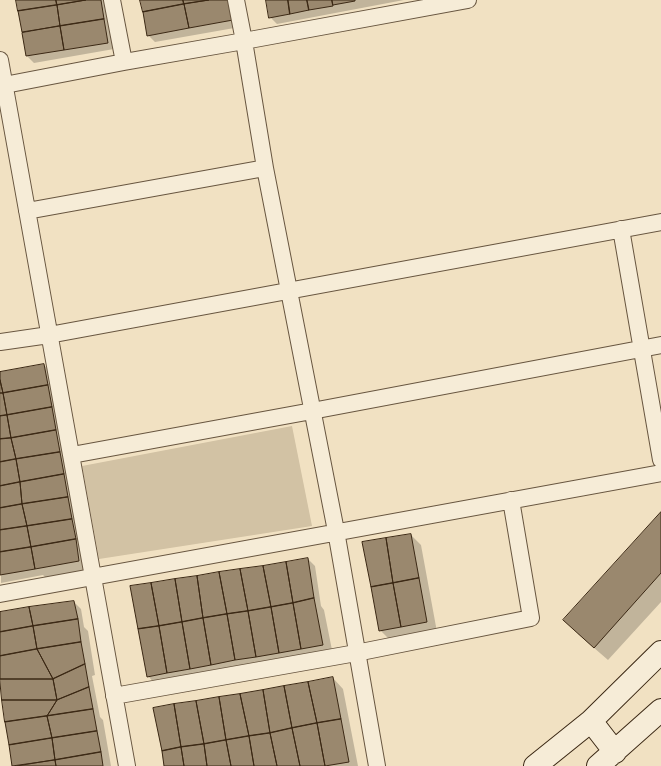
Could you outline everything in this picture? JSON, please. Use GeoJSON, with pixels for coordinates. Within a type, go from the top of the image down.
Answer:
{"type":"FeatureCollection","features":[{"type":"Feature","properties":{"kind":"street"},"geometry":{"type":"LineString","coordinates":[[112,0],[124,62]]}},
{"type":"Feature","properties":{"kind":"street"},"geometry":{"type":"LineString","coordinates":[[236,0],[265,168],[336,531],[376,766]]}},
{"type":"Feature","properties":{"kind":"street"},"geometry":{"type":"LineString","coordinates":[[2,86],[124,62],[244,42],[468,0]]}},
{"type":"Feature","properties":{"kind":"street"},"geometry":{"type":"LineString","coordinates":[[0,60],[2,86],[27,211],[72,455],[126,766]]}},
{"type":"Feature","properties":{"kind":"street"},"geometry":{"type":"LineString","coordinates":[[27,211],[265,168]]}},
{"type":"Feature","properties":{"kind":"street"},"geometry":{"type":"LineString","coordinates":[[0,342],[49,335],[661,222]]}},
{"type":"Feature","properties":{"kind":"street"},"geometry":{"type":"LineString","coordinates":[[621,229],[661,460]]}},
{"type":"Feature","properties":{"kind":"street"},"geometry":{"type":"LineString","coordinates":[[72,455],[661,345]]}},
{"type":"Feature","properties":{"kind":"street"},"geometry":{"type":"LineString","coordinates":[[0,594],[336,531],[661,473]]}},
{"type":"Feature","properties":{"kind":"street"},"geometry":{"type":"LineString","coordinates":[[114,696],[356,653],[531,618],[511,500]]}},
{"type":"Feature","properties":{"kind":"street"},"geometry":{"type":"LineString","coordinates":[[535,766],[591,721],[661,652]]}},
{"type":"Feature","properties":{"kind":"street"},"geometry":{"type":"LineString","coordinates":[[598,766],[659,714]]}},
{"type":"Feature","properties":{"kind":"street"},"geometry":{"type":"LineString","coordinates":[[591,721],[615,752]]}},
{"type":"Feature","properties":{"kind":"shaded area"},"geometry":{"type":"Polygon","coordinates":[[[292,426],[312,526],[99,559],[82,466],[292,426]]]}},
{"type":"Feature","properties":{"kind":"building"},"geometry":{"type":"Polygon","coordinates":[[[16,0],[56,0],[57,5],[18,11],[16,0]]]}},
{"type":"Feature","properties":{"kind":"building"},"geometry":{"type":"Polygon","coordinates":[[[56,0],[86,0],[57,5],[56,0]]]}},
{"type":"Feature","properties":{"kind":"building"},"geometry":{"type":"Polygon","coordinates":[[[86,0],[101,0],[104,19],[60,26],[57,5],[86,0]]]}},
{"type":"Feature","properties":{"kind":"building"},"geometry":{"type":"Polygon","coordinates":[[[140,0],[183,0],[184,4],[143,12],[140,0]]]}},
{"type":"Feature","properties":{"kind":"building"},"geometry":{"type":"Polygon","coordinates":[[[183,0],[209,0],[184,4],[183,0]]]}},
{"type":"Feature","properties":{"kind":"building"},"geometry":{"type":"Polygon","coordinates":[[[209,0],[230,0],[233,20],[189,28],[184,4],[209,0]]]}},
{"type":"Feature","properties":{"kind":"building"},"geometry":{"type":"Polygon","coordinates":[[[266,0],[288,0],[290,14],[269,18],[266,0]]]}},
{"type":"Feature","properties":{"kind":"building"},"geometry":{"type":"Polygon","coordinates":[[[288,0],[307,0],[309,10],[290,14],[288,0]]]}},
{"type":"Feature","properties":{"kind":"building"},"geometry":{"type":"Polygon","coordinates":[[[307,0],[332,0],[333,6],[309,10],[307,0]]]}},
{"type":"Feature","properties":{"kind":"building"},"geometry":{"type":"Polygon","coordinates":[[[332,0],[355,0],[355,1],[333,5],[332,0]]]}},
{"type":"Feature","properties":{"kind":"building"},"geometry":{"type":"Polygon","coordinates":[[[184,4],[189,28],[147,36],[143,12],[184,4]]]}},
{"type":"Feature","properties":{"kind":"building"},"geometry":{"type":"Polygon","coordinates":[[[57,5],[60,26],[22,32],[18,11],[57,5]]]}},
{"type":"Feature","properties":{"kind":"building"},"geometry":{"type":"Polygon","coordinates":[[[104,19],[108,43],[64,50],[60,26],[104,19]]]}},
{"type":"Feature","properties":{"kind":"building"},"geometry":{"type":"Polygon","coordinates":[[[60,26],[64,50],[26,56],[22,33],[60,26]]]}},
{"type":"Feature","properties":{"kind":"building"},"geometry":{"type":"Polygon","coordinates":[[[44,364],[48,385],[3,393],[0,372],[44,364]]]}},
{"type":"Feature","properties":{"kind":"building"},"geometry":{"type":"Polygon","coordinates":[[[0,380],[3,393],[0,393],[0,380]]]}},
{"type":"Feature","properties":{"kind":"building"},"geometry":{"type":"Polygon","coordinates":[[[48,385],[52,407],[7,415],[3,393],[48,385]]]}},
{"type":"Feature","properties":{"kind":"building"},"geometry":{"type":"Polygon","coordinates":[[[0,393],[3,393],[7,415],[0,416],[0,393]]]}},
{"type":"Feature","properties":{"kind":"building"},"geometry":{"type":"Polygon","coordinates":[[[52,407],[56,430],[11,438],[7,415],[52,407]]]}},
{"type":"Feature","properties":{"kind":"building"},"geometry":{"type":"Polygon","coordinates":[[[7,415],[11,438],[0,439],[0,416],[7,415]]]}},
{"type":"Feature","properties":{"kind":"building"},"geometry":{"type":"Polygon","coordinates":[[[56,430],[60,452],[16,459],[11,438],[56,430]]]}},
{"type":"Feature","properties":{"kind":"building"},"geometry":{"type":"Polygon","coordinates":[[[11,438],[16,459],[0,462],[0,439],[11,438]]]}},
{"type":"Feature","properties":{"kind":"building"},"geometry":{"type":"Polygon","coordinates":[[[60,452],[64,474],[20,482],[16,459],[60,452]]]}},
{"type":"Feature","properties":{"kind":"building"},"geometry":{"type":"Polygon","coordinates":[[[16,459],[20,482],[0,486],[0,462],[16,459]]]}},
{"type":"Feature","properties":{"kind":"building"},"geometry":{"type":"Polygon","coordinates":[[[64,474],[68,497],[22,504],[20,482],[64,474]]]}},
{"type":"Feature","properties":{"kind":"building"},"geometry":{"type":"Polygon","coordinates":[[[20,482],[22,504],[0,508],[0,486],[20,482]]]}},
{"type":"Feature","properties":{"kind":"building"},"geometry":{"type":"Polygon","coordinates":[[[68,497],[72,519],[27,526],[22,504],[68,497]]]}},
{"type":"Feature","properties":{"kind":"building"},"geometry":{"type":"Polygon","coordinates":[[[22,504],[27,526],[0,530],[0,508],[22,504]]]}},
{"type":"Feature","properties":{"kind":"building"},"geometry":{"type":"Polygon","coordinates":[[[661,512],[661,573],[594,648],[563,620],[661,512]]]}},
{"type":"Feature","properties":{"kind":"building"},"geometry":{"type":"Polygon","coordinates":[[[72,519],[76,539],[31,547],[27,526],[72,519]]]}},
{"type":"Feature","properties":{"kind":"building"},"geometry":{"type":"Polygon","coordinates":[[[27,526],[31,547],[0,552],[0,530],[27,526]]]}},
{"type":"Feature","properties":{"kind":"building"},"geometry":{"type":"Polygon","coordinates":[[[411,534],[419,578],[393,583],[386,538],[411,534]]]}},
{"type":"Feature","properties":{"kind":"building"},"geometry":{"type":"Polygon","coordinates":[[[386,538],[393,583],[371,587],[362,542],[386,538]]]}},
{"type":"Feature","properties":{"kind":"building"},"geometry":{"type":"Polygon","coordinates":[[[76,539],[79,561],[35,569],[31,547],[76,539]]]}},
{"type":"Feature","properties":{"kind":"building"},"geometry":{"type":"Polygon","coordinates":[[[31,547],[35,569],[0,575],[0,552],[31,547]]]}},
{"type":"Feature","properties":{"kind":"building"},"geometry":{"type":"Polygon","coordinates":[[[308,558],[314,598],[293,603],[286,562],[308,558]]]}},
{"type":"Feature","properties":{"kind":"building"},"geometry":{"type":"Polygon","coordinates":[[[286,562],[293,603],[271,607],[263,566],[286,562]]]}},
{"type":"Feature","properties":{"kind":"building"},"geometry":{"type":"Polygon","coordinates":[[[263,566],[271,607],[248,611],[240,569],[263,566]]]}},
{"type":"Feature","properties":{"kind":"building"},"geometry":{"type":"Polygon","coordinates":[[[240,569],[248,611],[227,614],[219,572],[240,569]]]}},
{"type":"Feature","properties":{"kind":"building"},"geometry":{"type":"Polygon","coordinates":[[[219,572],[227,614],[203,618],[197,576],[219,572]]]}},
{"type":"Feature","properties":{"kind":"building"},"geometry":{"type":"Polygon","coordinates":[[[197,576],[203,618],[182,622],[175,579],[197,576]]]}},
{"type":"Feature","properties":{"kind":"building"},"geometry":{"type":"Polygon","coordinates":[[[419,578],[427,622],[401,627],[393,583],[419,578]]]}},
{"type":"Feature","properties":{"kind":"building"},"geometry":{"type":"Polygon","coordinates":[[[175,579],[182,622],[159,626],[151,583],[175,579]]]}},
{"type":"Feature","properties":{"kind":"building"},"geometry":{"type":"Polygon","coordinates":[[[151,583],[159,626],[138,629],[130,586],[151,583]]]}},
{"type":"Feature","properties":{"kind":"building"},"geometry":{"type":"Polygon","coordinates":[[[393,583],[401,627],[379,631],[371,587],[393,583]]]}},
{"type":"Feature","properties":{"kind":"building"},"geometry":{"type":"Polygon","coordinates":[[[314,598],[323,645],[301,649],[293,603],[314,598]]]}},
{"type":"Feature","properties":{"kind":"building"},"geometry":{"type":"Polygon","coordinates":[[[74,601],[78,619],[33,626],[29,607],[74,601]]]}},
{"type":"Feature","properties":{"kind":"building"},"geometry":{"type":"Polygon","coordinates":[[[293,603],[301,649],[279,653],[271,607],[293,603]]]}},
{"type":"Feature","properties":{"kind":"building"},"geometry":{"type":"Polygon","coordinates":[[[29,607],[33,626],[0,632],[0,612],[29,607]]]}},
{"type":"Feature","properties":{"kind":"building"},"geometry":{"type":"Polygon","coordinates":[[[271,607],[279,653],[256,657],[248,611],[271,607]]]}},
{"type":"Feature","properties":{"kind":"building"},"geometry":{"type":"Polygon","coordinates":[[[248,611],[256,657],[235,660],[227,614],[248,611]]]}},
{"type":"Feature","properties":{"kind":"building"},"geometry":{"type":"Polygon","coordinates":[[[227,614],[235,660],[211,665],[203,618],[227,614]]]}},
{"type":"Feature","properties":{"kind":"building"},"geometry":{"type":"Polygon","coordinates":[[[203,618],[211,665],[190,669],[182,622],[203,618]]]}},
{"type":"Feature","properties":{"kind":"building"},"geometry":{"type":"Polygon","coordinates":[[[78,619],[81,642],[37,649],[33,626],[78,619]]]}},
{"type":"Feature","properties":{"kind":"building"},"geometry":{"type":"Polygon","coordinates":[[[182,622],[190,669],[167,673],[159,626],[182,622]]]}},
{"type":"Feature","properties":{"kind":"building"},"geometry":{"type":"Polygon","coordinates":[[[33,626],[37,649],[0,656],[0,632],[33,626]]]}},
{"type":"Feature","properties":{"kind":"building"},"geometry":{"type":"Polygon","coordinates":[[[159,626],[167,673],[147,677],[138,629],[159,626]]]}},
{"type":"Feature","properties":{"kind":"building"},"geometry":{"type":"Polygon","coordinates":[[[81,642],[85,664],[53,679],[37,649],[81,642]]]}},
{"type":"Feature","properties":{"kind":"building"},"geometry":{"type":"Polygon","coordinates":[[[37,649],[53,679],[0,679],[0,656],[37,649]]]}},
{"type":"Feature","properties":{"kind":"building"},"geometry":{"type":"Polygon","coordinates":[[[85,664],[89,687],[57,700],[53,679],[85,664]]]}},
{"type":"Feature","properties":{"kind":"building"},"geometry":{"type":"Polygon","coordinates":[[[333,677],[341,719],[317,723],[308,682],[333,677]]]}},
{"type":"Feature","properties":{"kind":"building"},"geometry":{"type":"Polygon","coordinates":[[[0,679],[53,679],[57,700],[2,700],[0,679]]]}},
{"type":"Feature","properties":{"kind":"building"},"geometry":{"type":"Polygon","coordinates":[[[308,682],[317,723],[292,728],[284,686],[308,682]]]}},
{"type":"Feature","properties":{"kind":"building"},"geometry":{"type":"Polygon","coordinates":[[[284,686],[292,728],[270,733],[263,690],[284,686]]]}},
{"type":"Feature","properties":{"kind":"building"},"geometry":{"type":"Polygon","coordinates":[[[89,687],[93,709],[47,716],[57,700],[89,687]]]}},
{"type":"Feature","properties":{"kind":"building"},"geometry":{"type":"Polygon","coordinates":[[[263,690],[270,733],[249,736],[240,694],[263,690]]]}},
{"type":"Feature","properties":{"kind":"building"},"geometry":{"type":"Polygon","coordinates":[[[240,694],[249,736],[226,740],[219,697],[240,694]]]}},
{"type":"Feature","properties":{"kind":"building"},"geometry":{"type":"Polygon","coordinates":[[[219,697],[226,740],[204,744],[196,701],[219,697]]]}},
{"type":"Feature","properties":{"kind":"building"},"geometry":{"type":"Polygon","coordinates":[[[2,700],[57,700],[47,716],[5,722],[2,700]]]}},
{"type":"Feature","properties":{"kind":"building"},"geometry":{"type":"Polygon","coordinates":[[[196,701],[204,744],[181,747],[174,704],[196,701]]]}},
{"type":"Feature","properties":{"kind":"building"},"geometry":{"type":"Polygon","coordinates":[[[174,704],[181,747],[162,751],[153,708],[174,704]]]}},
{"type":"Feature","properties":{"kind":"building"},"geometry":{"type":"Polygon","coordinates":[[[93,709],[97,731],[52,738],[47,716],[93,709]]]}},
{"type":"Feature","properties":{"kind":"building"},"geometry":{"type":"Polygon","coordinates":[[[47,716],[52,738],[9,745],[5,722],[47,716]]]}},
{"type":"Feature","properties":{"kind":"building"},"geometry":{"type":"Polygon","coordinates":[[[341,719],[349,762],[325,766],[317,723],[341,719]]]}},
{"type":"Feature","properties":{"kind":"building"},"geometry":{"type":"Polygon","coordinates":[[[317,723],[325,766],[300,766],[292,728],[317,723]]]}},
{"type":"Feature","properties":{"kind":"building"},"geometry":{"type":"Polygon","coordinates":[[[292,728],[300,766],[277,766],[270,733],[292,728]]]}},
{"type":"Feature","properties":{"kind":"building"},"geometry":{"type":"Polygon","coordinates":[[[97,731],[101,752],[55,760],[52,738],[97,731]]]}},
{"type":"Feature","properties":{"kind":"building"},"geometry":{"type":"Polygon","coordinates":[[[270,733],[277,766],[254,766],[249,736],[270,733]]]}},
{"type":"Feature","properties":{"kind":"building"},"geometry":{"type":"Polygon","coordinates":[[[249,736],[254,766],[231,766],[226,740],[249,736]]]}},
{"type":"Feature","properties":{"kind":"building"},"geometry":{"type":"Polygon","coordinates":[[[52,738],[55,760],[12,766],[9,745],[52,738]]]}},
{"type":"Feature","properties":{"kind":"building"},"geometry":{"type":"Polygon","coordinates":[[[226,740],[231,766],[207,766],[204,744],[226,740]]]}},
{"type":"Feature","properties":{"kind":"building"},"geometry":{"type":"Polygon","coordinates":[[[204,744],[207,766],[184,766],[181,747],[204,744]]]}},
{"type":"Feature","properties":{"kind":"building"},"geometry":{"type":"Polygon","coordinates":[[[181,747],[184,766],[164,766],[162,751],[181,747]]]}},
{"type":"Feature","properties":{"kind":"building"},"geometry":{"type":"Polygon","coordinates":[[[101,752],[103,766],[56,766],[55,760],[101,752]]]}},
{"type":"Feature","properties":{"kind":"building"},"geometry":{"type":"Polygon","coordinates":[[[55,760],[56,766],[17,766],[55,760]]]}}]}
